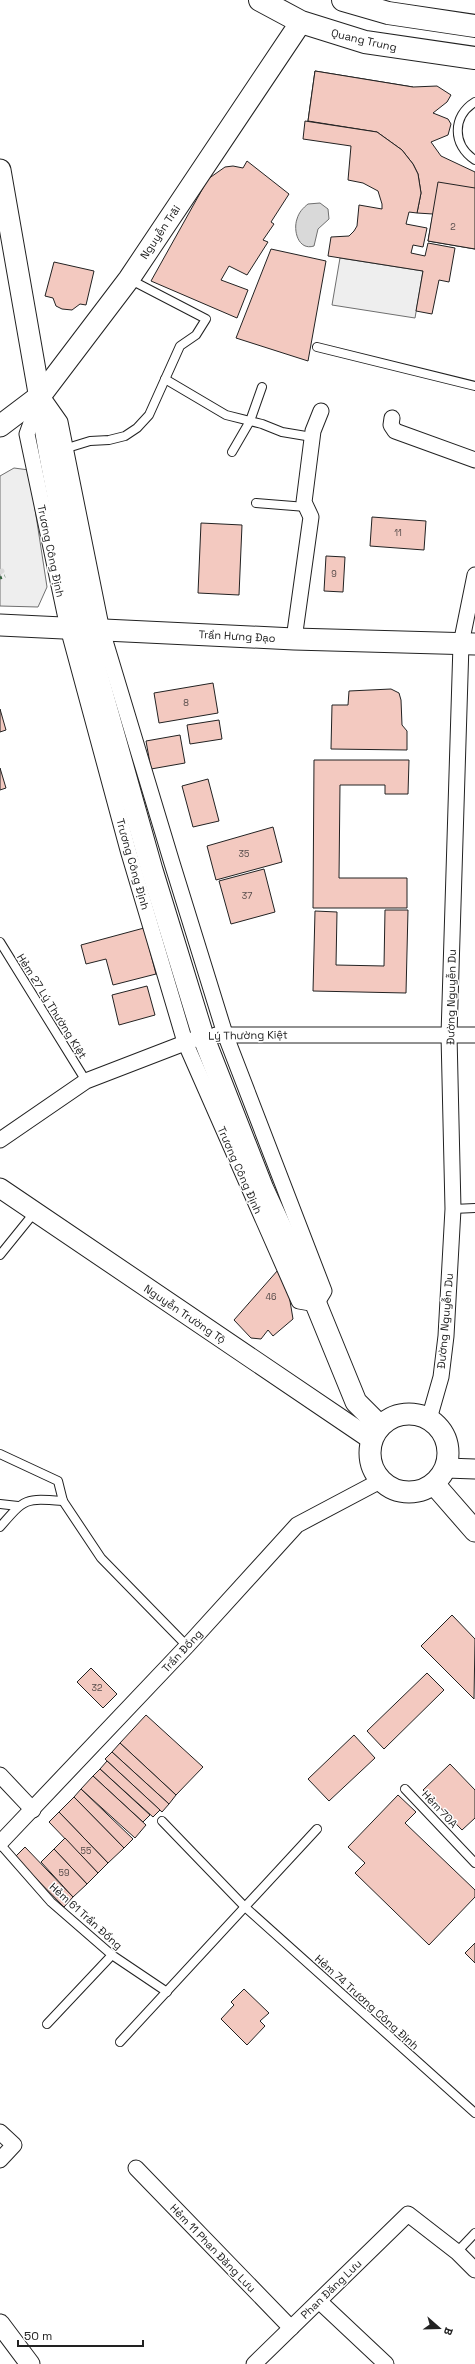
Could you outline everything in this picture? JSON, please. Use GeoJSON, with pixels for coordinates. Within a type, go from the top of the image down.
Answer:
{"type":"FeatureCollection","features":[{"type":"Feature","properties":{"kind":"main road","name":"Quang Trung"},"geometry":{"type":"LineString","coordinates":[[260,0],[301,22],[365,42],[475,58]]}},
{"type":"Feature","properties":{"kind":"main road"},"geometry":{"type":"LineString","coordinates":[[343,0],[395,14],[475,26]]}},
{"type":"Feature","properties":{"kind":"main road","name":"Nguyễn Trãi"},"geometry":{"type":"LineString","coordinates":[[0,426],[41,395],[129,279],[301,22]]}},
{"type":"Feature","properties":{"kind":"main road","name":"Trương Công Định"},"geometry":{"type":"LineString","coordinates":[[0,170],[85,629],[149,880],[194,1039],[257,1192],[316,1304],[356,1402],[376,1433]]}},
{"type":"Feature","properties":{"kind":"main road","name":"Trần Hưng Đạo"},"geometry":{"type":"LineString","coordinates":[[0,625],[294,639],[468,644]]}},
{"type":"Feature","properties":{"kind":"main road"},"geometry":{"type":"LineString","coordinates":[[414,1414],[429,1419],[444,1435],[448,1446],[440,1476],[426,1489],[406,1493],[388,1487],[380,1481],[373,1470],[369,1457],[376,1433],[398,1415],[414,1414]]}},
{"type":"Feature","properties":{"kind":"main road"},"geometry":{"type":"LineString","coordinates":[[440,1476],[475,1531]]}},
{"type":"Feature","properties":{"kind":"street","name":"Trương Công Định"},"geometry":{"type":"LineString","coordinates":[[41,395],[60,422],[85,629],[172,863],[225,1034],[283,1180],[324,1291],[316,1304]]}},
{"type":"Feature","properties":{"kind":"street"},"geometry":{"type":"LineString","coordinates":[[294,639],[311,517],[304,502],[312,437],[321,411]]}},
{"type":"Feature","properties":{"kind":"street"},"geometry":{"type":"LineString","coordinates":[[392,418],[391,425],[395,431],[475,460]]}},
{"type":"Feature","properties":{"kind":"street","name":"Đường Nguyễn Du"},"geometry":{"type":"LineString","coordinates":[[429,1419],[441,1377],[446,1336],[453,1209],[449,1035],[468,644],[475,575]]}},
{"type":"Feature","properties":{"kind":"street"},"geometry":{"type":"LineString","coordinates":[[149,880],[172,863]]}},
{"type":"Feature","properties":{"kind":"street","name":"Lý Thường Kiệt"},"geometry":{"type":"LineString","coordinates":[[0,1140],[86,1081],[194,1039],[225,1034],[475,1035]]}},
{"type":"Feature","properties":{"kind":"street"},"geometry":{"type":"LineString","coordinates":[[257,1192],[283,1180]]}},
{"type":"Feature","properties":{"kind":"street","name":"Nguyễn Trường Tộ"},"geometry":{"type":"LineString","coordinates":[[0,1188],[34,1213],[376,1433]]}},
{"type":"Feature","properties":{"kind":"street"},"geometry":{"type":"LineString","coordinates":[[440,1476],[475,1469]]}},
{"type":"Feature","properties":{"kind":"street","name":"Trần Đồng"},"geometry":{"type":"LineString","coordinates":[[0,1844],[187,1646],[297,1524],[380,1481]]}},
{"type":"Feature","properties":{"kind":"street"},"geometry":{"type":"LineString","coordinates":[[0,1775],[33,1810]]}},
{"type":"Feature","properties":{"kind":"street"},"geometry":{"type":"LineString","coordinates":[[0,2132],[14,2146],[0,2160]]}},
{"type":"Feature","properties":{"kind":"street","name":"Hẻm 11 Phan Đăng Lưu"},"geometry":{"type":"LineString","coordinates":[[136,2168],[291,2328]]}},
{"type":"Feature","properties":{"kind":"street","name":"Phan Đăng Lưu"},"geometry":{"type":"LineString","coordinates":[[254,2364],[408,2214],[457,2252]]}},
{"type":"Feature","properties":{"kind":"street"},"geometry":{"type":"LineString","coordinates":[[457,2252],[475,2270]]}},
{"type":"Feature","properties":{"kind":"street"},"geometry":{"type":"LineString","coordinates":[[319,2301],[386,2364]]}},
{"type":"Feature","properties":{"kind":"street"},"geometry":{"type":"LineString","coordinates":[[0,2324],[28,2363]]}},
{"type":"Feature","properties":{"kind":"lane"},"geometry":{"type":"LineString","coordinates":[[475,102],[461,115],[457,135],[461,146],[467,155],[475,160]]}},
{"type":"Feature","properties":{"kind":"lane"},"geometry":{"type":"LineString","coordinates":[[64,449],[90,441],[109,440],[125,436],[137,428],[148,415],[180,346],[196,335],[206,319],[129,279]]}},
{"type":"Feature","properties":{"kind":"lane"},"geometry":{"type":"LineString","coordinates":[[317,348],[475,386]]}},
{"type":"Feature","properties":{"kind":"lane"},"geometry":{"type":"LineString","coordinates":[[165,379],[226,415],[250,421],[282,432],[312,437]]}},
{"type":"Feature","properties":{"kind":"lane"},"geometry":{"type":"LineString","coordinates":[[232,452],[250,421],[262,387]]}},
{"type":"Feature","properties":{"kind":"lane"},"geometry":{"type":"LineString","coordinates":[[256,503],[306,507]]}},
{"type":"Feature","properties":{"kind":"lane","name":"Hẻm 27 Lý Thường Kiệt"},"geometry":{"type":"LineString","coordinates":[[0,942],[86,1081]]}},
{"type":"Feature","properties":{"kind":"lane"},"geometry":{"type":"LineString","coordinates":[[453,1209],[475,1208]]}},
{"type":"Feature","properties":{"kind":"lane"},"geometry":{"type":"LineString","coordinates":[[0,1255],[34,1213]]}},
{"type":"Feature","properties":{"kind":"lane"},"geometry":{"type":"LineString","coordinates":[[0,1454],[58,1481],[63,1501],[101,1558],[187,1646]]}},
{"type":"Feature","properties":{"kind":"lane"},"geometry":{"type":"LineString","coordinates":[[0,1527],[18,1506],[34,1499],[63,1501]]}},
{"type":"Feature","properties":{"kind":"lane"},"geometry":{"type":"LineString","coordinates":[[0,1504],[18,1506]]}},
{"type":"Feature","properties":{"kind":"lane","name":"Hẻm 70A"},"geometry":{"type":"LineString","coordinates":[[405,1789],[475,1863]]}},
{"type":"Feature","properties":{"kind":"lane"},"geometry":{"type":"LineString","coordinates":[[162,1821],[245,1907]]}},
{"type":"Feature","properties":{"kind":"lane"},"geometry":{"type":"LineString","coordinates":[[120,2042],[317,1829]]}},
{"type":"Feature","properties":{"kind":"lane","name":"Hẻm 61 Trần Đồng"},"geometry":{"type":"LineString","coordinates":[[0,1844],[51,1902],[112,1955],[167,1992]]}},
{"type":"Feature","properties":{"kind":"lane","name":"Hẻm 74 Trương Công Định"},"geometry":{"type":"LineString","coordinates":[[245,1907],[475,2113]]}},
{"type":"Feature","properties":{"kind":"lane"},"geometry":{"type":"LineString","coordinates":[[47,2024],[112,1955]]}},
{"type":"Feature","properties":{"kind":"lane"},"geometry":{"type":"LineString","coordinates":[[457,2252],[475,2233]]}},
{"type":"Feature","properties":{"kind":"shaded area"},"geometry":{"type":"Polygon","coordinates":[[[320,203],[328,209],[329,219],[318,229],[314,246],[309,247],[301,243],[298,238],[296,234],[296,224],[301,210],[308,204],[320,203]]]}},
{"type":"Feature","properties":{"kind":"shaded area"},"geometry":{"type":"Polygon","coordinates":[[[340,258],[423,271],[415,318],[332,305],[340,258]]]}},
{"type":"Feature","properties":{"kind":"shaded area"},"geometry":{"type":"Polygon","coordinates":[[[14,468],[29,470],[47,587],[38,607],[0,606],[0,476],[14,468]]]}},
{"type":"Feature","properties":{"kind":"building"},"geometry":{"type":"Polygon","coordinates":[[[315,71],[413,87],[406,137],[308,121],[315,71]]]}},
{"type":"Feature","properties":{"kind":"building"},"geometry":{"type":"Polygon","coordinates":[[[315,71],[413,87],[437,86],[451,95],[447,102],[433,113],[448,119],[451,124],[448,135],[431,142],[441,156],[475,172],[475,249],[428,241],[433,214],[417,213],[421,193],[418,174],[413,164],[402,150],[377,132],[308,121],[315,71]]]}},
{"type":"Feature","properties":{"kind":"building"},"geometry":{"type":"Polygon","coordinates":[[[305,121],[377,132],[402,150],[413,164],[418,174],[421,193],[417,213],[409,212],[406,224],[427,228],[423,247],[413,245],[411,253],[425,256],[428,243],[455,248],[449,282],[439,280],[432,314],[416,311],[423,271],[328,256],[331,237],[349,236],[354,231],[357,226],[359,205],[382,209],[382,204],[378,191],[363,183],[348,180],[351,146],[303,139],[305,121]]]}},
{"type":"Feature","properties":{"kind":"building"},"geometry":{"type":"Polygon","coordinates":[[[247,161],[289,194],[271,222],[274,224],[263,240],[268,242],[247,275],[229,266],[221,280],[248,290],[237,318],[151,281],[208,179],[225,167],[233,166],[243,168],[247,161]]]}},
{"type":"Feature","properties":{"kind":"building"},"geometry":{"type":"Polygon","coordinates":[[[438,182],[475,188],[475,249],[428,241],[438,182]]]}},
{"type":"Feature","properties":{"kind":"building"},"geometry":{"type":"Polygon","coordinates":[[[271,249],[326,261],[308,361],[236,338],[271,249]]]}},
{"type":"Feature","properties":{"kind":"building"},"geometry":{"type":"Polygon","coordinates":[[[54,262],[94,271],[86,305],[80,304],[72,310],[62,309],[56,306],[53,298],[45,296],[54,262]]]}},
{"type":"Feature","properties":{"kind":"building"},"geometry":{"type":"Polygon","coordinates":[[[372,517],[426,521],[424,550],[370,546],[372,517]]]}},
{"type":"Feature","properties":{"kind":"building"},"geometry":{"type":"Polygon","coordinates":[[[201,523],[242,525],[239,595],[198,593],[201,523]]]}},
{"type":"Feature","properties":{"kind":"building"},"geometry":{"type":"Polygon","coordinates":[[[326,556],[345,557],[343,592],[324,591],[326,556]]]}},
{"type":"Feature","properties":{"kind":"building"},"geometry":{"type":"Polygon","coordinates":[[[213,683],[218,713],[159,723],[154,693],[213,683]]]}},
{"type":"Feature","properties":{"kind":"building"},"geometry":{"type":"Polygon","coordinates":[[[391,689],[399,693],[401,700],[402,725],[407,731],[407,750],[331,749],[332,705],[348,705],[349,691],[391,689]]]}},
{"type":"Feature","properties":{"kind":"building"},"geometry":{"type":"Polygon","coordinates":[[[0,709],[6,730],[0,732],[0,709]]]}},
{"type":"Feature","properties":{"kind":"building"},"geometry":{"type":"Polygon","coordinates":[[[219,720],[222,739],[190,744],[187,725],[219,720]]]}},
{"type":"Feature","properties":{"kind":"building"},"geometry":{"type":"Polygon","coordinates":[[[180,735],[185,763],[151,769],[146,741],[180,735]]]}},
{"type":"Feature","properties":{"kind":"building"},"geometry":{"type":"Polygon","coordinates":[[[314,760],[409,760],[408,794],[385,794],[385,785],[340,785],[339,878],[407,878],[407,908],[313,908],[314,760]]]}},
{"type":"Feature","properties":{"kind":"building"},"geometry":{"type":"Polygon","coordinates":[[[0,768],[6,788],[0,790],[0,768]]]}},
{"type":"Feature","properties":{"kind":"building"},"geometry":{"type":"Polygon","coordinates":[[[208,779],[219,821],[193,827],[182,786],[208,779]]]}},
{"type":"Feature","properties":{"kind":"building"},"geometry":{"type":"Polygon","coordinates":[[[273,827],[282,862],[216,880],[207,846],[273,827]]]}},
{"type":"Feature","properties":{"kind":"building"},"geometry":{"type":"Polygon","coordinates":[[[264,869],[275,912],[231,924],[219,881],[264,869]]]}},
{"type":"Feature","properties":{"kind":"building"},"geometry":{"type":"Polygon","coordinates":[[[385,910],[408,910],[406,993],[313,991],[315,911],[337,912],[336,965],[384,966],[385,910]]]}},
{"type":"Feature","properties":{"kind":"building"},"geometry":{"type":"Polygon","coordinates":[[[144,928],[156,974],[113,985],[106,959],[86,964],[81,945],[144,928]]]}},
{"type":"Feature","properties":{"kind":"building"},"geometry":{"type":"Polygon","coordinates":[[[147,986],[155,1015],[119,1025],[112,995],[147,986]]]}},
{"type":"Feature","properties":{"kind":"building"},"geometry":{"type":"Polygon","coordinates":[[[278,1270],[288,1289],[293,1319],[273,1336],[268,1330],[261,1339],[251,1338],[234,1320],[278,1270]]]}},
{"type":"Feature","properties":{"kind":"building"},"geometry":{"type":"Polygon","coordinates":[[[452,1615],[475,1639],[474,1699],[421,1646],[452,1615]]]}},
{"type":"Feature","properties":{"kind":"building"},"geometry":{"type":"Polygon","coordinates":[[[91,1668],[117,1694],[103,1708],[77,1682],[91,1668]]]}},
{"type":"Feature","properties":{"kind":"building"},"geometry":{"type":"Polygon","coordinates":[[[427,1673],[444,1690],[384,1749],[367,1731],[427,1673]]]}},
{"type":"Feature","properties":{"kind":"building"},"geometry":{"type":"Polygon","coordinates":[[[146,1715],[203,1767],[176,1795],[120,1743],[146,1715]]]}},
{"type":"Feature","properties":{"kind":"building"},"geometry":{"type":"Polygon","coordinates":[[[354,1735],[375,1758],[329,1801],[308,1779],[354,1735]]]}},
{"type":"Feature","properties":{"kind":"building"},"geometry":{"type":"Polygon","coordinates":[[[120,1743],[176,1795],[169,1804],[112,1752],[120,1743]]]}},
{"type":"Feature","properties":{"kind":"building"},"geometry":{"type":"Polygon","coordinates":[[[112,1752],[169,1804],[162,1812],[105,1759],[112,1752]]]}},
{"type":"Feature","properties":{"kind":"building"},"geometry":{"type":"Polygon","coordinates":[[[107,1761],[160,1810],[153,1817],[100,1769],[107,1761]]]}},
{"type":"Feature","properties":{"kind":"building"},"geometry":{"type":"Polygon","coordinates":[[[450,1764],[475,1790],[475,1818],[462,1830],[423,1790],[450,1764]]]}},
{"type":"Feature","properties":{"kind":"building"},"geometry":{"type":"Polygon","coordinates":[[[100,1769],[150,1815],[143,1822],[93,1776],[100,1769]]]}},
{"type":"Feature","properties":{"kind":"building"},"geometry":{"type":"Polygon","coordinates":[[[93,1776],[146,1825],[135,1838],[81,1789],[93,1776]]]}},
{"type":"Feature","properties":{"kind":"building"},"geometry":{"type":"Polygon","coordinates":[[[81,1789],[133,1839],[124,1848],[74,1797],[81,1789]]]}},
{"type":"Feature","properties":{"kind":"building"},"geometry":{"type":"Polygon","coordinates":[[[398,1795],[416,1812],[405,1823],[475,1890],[475,1897],[429,1945],[355,1873],[365,1863],[348,1847],[398,1795]]]}},
{"type":"Feature","properties":{"kind":"building"},"geometry":{"type":"Polygon","coordinates":[[[74,1797],[124,1848],[108,1863],[59,1812],[74,1797]]]}},
{"type":"Feature","properties":{"kind":"building"},"geometry":{"type":"Polygon","coordinates":[[[59,1812],[108,1863],[98,1873],[49,1822],[59,1812]]]}},
{"type":"Feature","properties":{"kind":"building"},"geometry":{"type":"Polygon","coordinates":[[[65,1838],[98,1873],[87,1884],[54,1849],[65,1838]]]}},
{"type":"Feature","properties":{"kind":"building"},"geometry":{"type":"Polygon","coordinates":[[[25,1847],[73,1897],[64,1907],[15,1857],[25,1847]]]}},
{"type":"Feature","properties":{"kind":"building"},"geometry":{"type":"Polygon","coordinates":[[[54,1849],[87,1884],[73,1897],[41,1862],[54,1849]]]}},
{"type":"Feature","properties":{"kind":"building"},"geometry":{"type":"Polygon","coordinates":[[[475,1943],[475,1963],[465,1953],[475,1943]]]}},
{"type":"Feature","properties":{"kind":"building"},"geometry":{"type":"Polygon","coordinates":[[[244,1989],[269,2013],[260,2021],[265,2026],[247,2045],[221,2019],[234,2005],[231,2002],[244,1989]]]}},
{"type":"Feature","properties":{"kind":"hedge"},"geometry":{"type":"LineString","coordinates":[[0,578],[5,576]]}}]}
